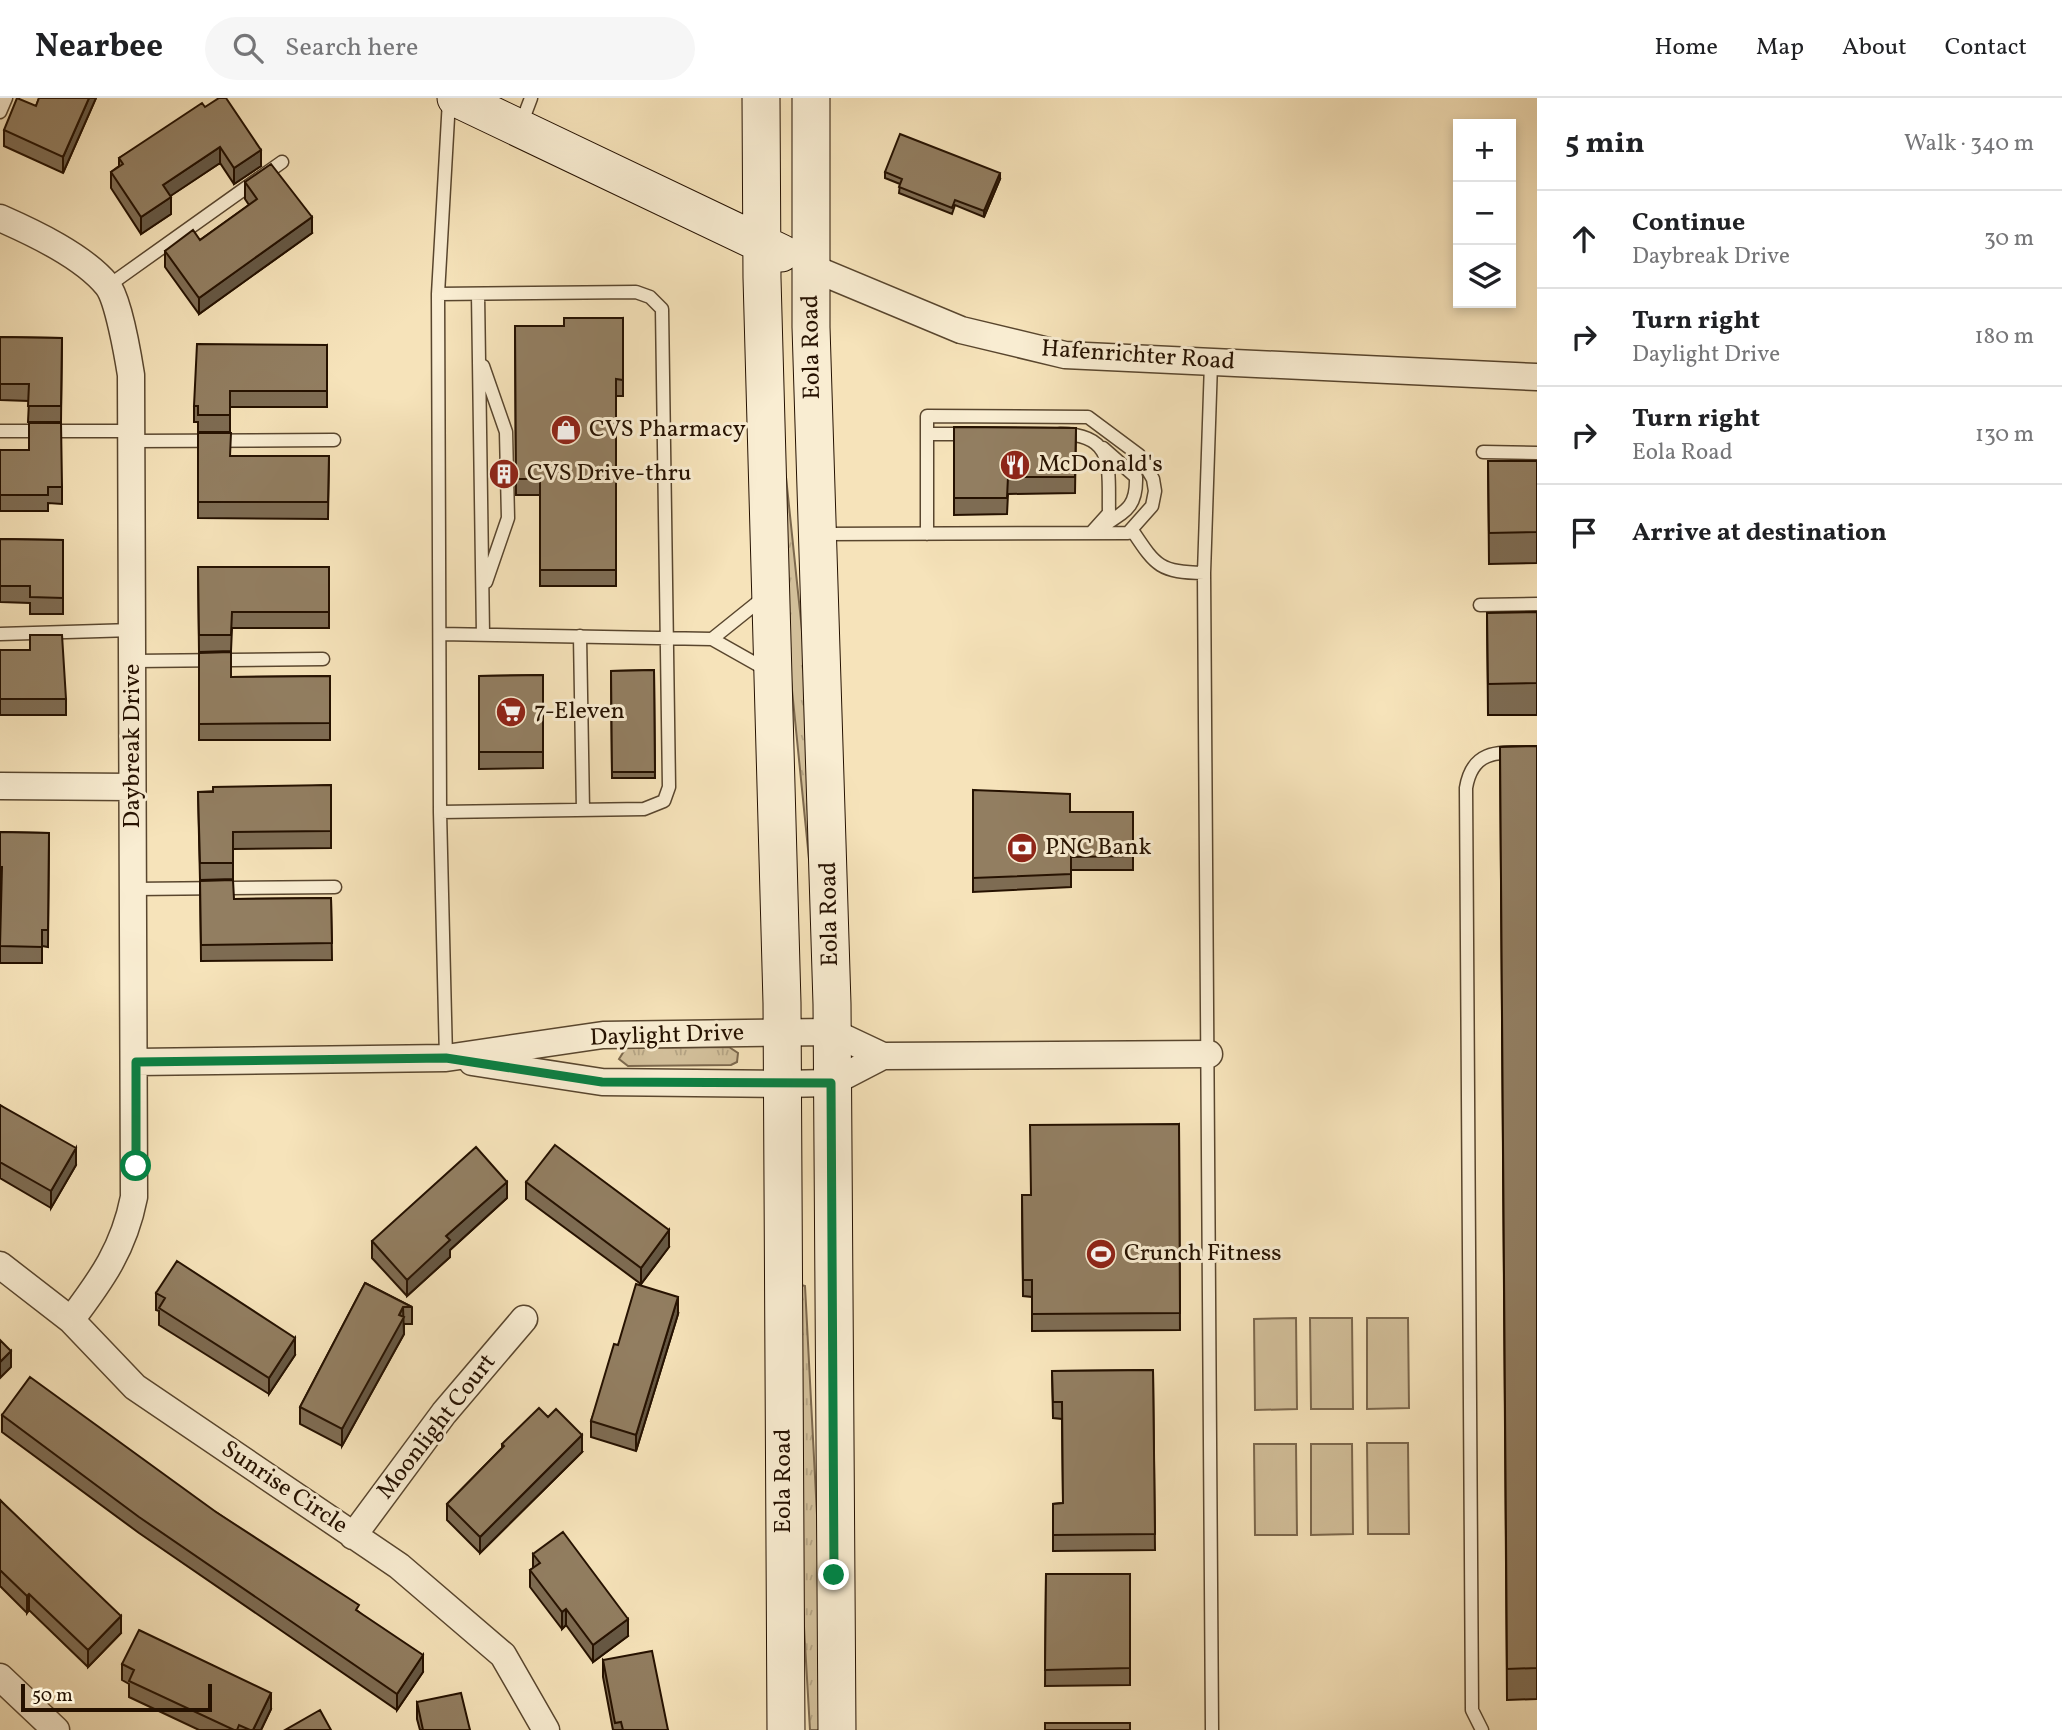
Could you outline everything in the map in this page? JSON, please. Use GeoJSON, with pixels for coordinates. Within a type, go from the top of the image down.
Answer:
{"type":"FeatureCollection","features":[{"type":"Feature","properties":{"kind":"street","name":"Hafenrichter Road"},"geometry":{"type":"LineString","coordinates":[[456,98],[526,113],[761,243],[810,267],[948,326],[1018,345],[1065,355],[1537,377]]}},
{"type":"Feature","properties":{"kind":"street","name":"Eola Road"},"geometry":{"type":"LineString","coordinates":[[761,98],[761,243],[781,1032],[786,1730]]}},
{"type":"Feature","properties":{"kind":"street","name":"Eola Road"},"geometry":{"type":"LineString","coordinates":[[811,98],[810,267],[817,534],[825,701],[832,1032],[836,1730]]}},
{"type":"Feature","properties":{"kind":"street"},"geometry":{"type":"LineString","coordinates":[[0,218],[66,252],[108,286]]}},
{"type":"Feature","properties":{"kind":"street","name":"Daybreak Drive"},"geometry":{"type":"LineString","coordinates":[[71,1320],[108,1271],[128,1226],[136,1166],[131,436],[127,346],[108,286]]}},
{"type":"Feature","properties":{"kind":"street"},"geometry":{"type":"LineString","coordinates":[[0,786],[132,787]]}},
{"type":"Feature","properties":{"kind":"street","name":"Daylight Drive"},"geometry":{"type":"LineString","coordinates":[[136,1062],[446,1058],[603,1035],[781,1032],[832,1032],[883,1056],[1209,1054]]}},
{"type":"Feature","properties":{"kind":"street","name":"Daylight Drive"},"geometry":{"type":"LineString","coordinates":[[446,1058],[602,1082],[781,1084],[831,1083],[883,1056]]}},
{"type":"Feature","properties":{"kind":"street","name":"Sunrise Circle"},"geometry":{"type":"LineString","coordinates":[[0,1265],[71,1320],[135,1387],[398,1566],[503,1655],[546,1730]]}},
{"type":"Feature","properties":{"kind":"street","name":"Moonlight Court"},"geometry":{"type":"LineString","coordinates":[[354,1536],[444,1413],[524,1319]]}},
{"type":"Feature","properties":{"kind":"street"},"geometry":{"type":"LineString","coordinates":[[0,1677],[56,1730]]}},
{"type":"Feature","properties":{"kind":"lane"},"geometry":{"type":"LineString","coordinates":[[0,112],[6,98]]}},
{"type":"Feature","properties":{"kind":"lane"},"geometry":{"type":"LineString","coordinates":[[446,1058],[440,812],[438,294],[449,98]]}},
{"type":"Feature","properties":{"kind":"lane"},"geometry":{"type":"LineString","coordinates":[[108,286],[282,162]]}},
{"type":"Feature","properties":{"kind":"lane"},"geometry":{"type":"LineString","coordinates":[[438,294],[636,292],[650,297],[662,309],[669,787],[664,801],[644,809],[440,812]]}},
{"type":"Feature","properties":{"kind":"lane"},"geometry":{"type":"LineString","coordinates":[[478,293],[483,634]]}},
{"type":"Feature","properties":{"kind":"lane"},"geometry":{"type":"LineString","coordinates":[[479,356],[506,432],[508,518],[483,591]]}},
{"type":"Feature","properties":{"kind":"lane"},"geometry":{"type":"LineString","coordinates":[[1211,363],[1204,573],[1212,1730]]}},
{"type":"Feature","properties":{"kind":"lane"},"geometry":{"type":"LineString","coordinates":[[817,534],[927,534],[1091,534],[1128,533],[1152,506],[1155,491],[1153,479],[1139,455],[1088,417],[927,416],[927,534]]}},
{"type":"Feature","properties":{"kind":"lane"},"geometry":{"type":"LineString","coordinates":[[0,431],[334,440]]}},
{"type":"Feature","properties":{"kind":"lane"},"geometry":{"type":"LineString","coordinates":[[927,435],[978,434]]}},
{"type":"Feature","properties":{"kind":"lane"},"geometry":{"type":"LineString","coordinates":[[1043,434],[1088,436],[1136,477],[1137,495],[1127,510],[1091,534]]}},
{"type":"Feature","properties":{"kind":"lane"},"geometry":{"type":"LineString","coordinates":[[1091,534],[1109,513],[1107,464],[1102,448]]}},
{"type":"Feature","properties":{"kind":"lane"},"geometry":{"type":"LineString","coordinates":[[1483,452],[1537,453]]}},
{"type":"Feature","properties":{"kind":"lane"},"geometry":{"type":"LineString","coordinates":[[1132,530],[1147,552],[1168,571],[1204,573]]}},
{"type":"Feature","properties":{"kind":"lane"},"geometry":{"type":"LineString","coordinates":[[712,639],[748,613],[769,588]]}},
{"type":"Feature","properties":{"kind":"lane"},"geometry":{"type":"LineString","coordinates":[[1480,604],[1537,604]]}},
{"type":"Feature","properties":{"kind":"lane"},"geometry":{"type":"LineString","coordinates":[[0,634],[133,630]]}},
{"type":"Feature","properties":{"kind":"lane"},"geometry":{"type":"LineString","coordinates":[[440,634],[712,639],[751,659],[773,676]]}},
{"type":"Feature","properties":{"kind":"lane"},"geometry":{"type":"LineString","coordinates":[[580,636],[583,810]]}},
{"type":"Feature","properties":{"kind":"lane"},"geometry":{"type":"LineString","coordinates":[[134,661],[324,659]]}},
{"type":"Feature","properties":{"kind":"lane"},"geometry":{"type":"LineString","coordinates":[[1482,1730],[1472,1710],[1466,788],[1475,763],[1486,755],[1537,753]]}},
{"type":"Feature","properties":{"kind":"lane"},"geometry":{"type":"LineString","coordinates":[[133,888],[335,887]]}},
{"type":"Feature","properties":{"kind":"green space"},"geometry":{"type":"Polygon","coordinates":[[[786,477],[808,688],[813,859],[809,859],[788,650],[786,477]]]}},
{"type":"Feature","properties":{"kind":"green space"},"geometry":{"type":"Polygon","coordinates":[[[729,1047],[738,1053],[737,1062],[731,1065],[628,1066],[619,1059],[626,1048],[729,1047]]]}},
{"type":"Feature","properties":{"kind":"green space"},"geometry":{"type":"Polygon","coordinates":[[[798,1284],[805,1286],[818,1534],[820,1730],[810,1730],[801,1575],[798,1284]]]}},
{"type":"Feature","properties":{"kind":"green space"},"geometry":{"type":"Polygon","coordinates":[[[1296,1318],[1297,1409],[1255,1410],[1254,1319],[1296,1318]]]}},
{"type":"Feature","properties":{"kind":"green space"},"geometry":{"type":"Polygon","coordinates":[[[1310,1318],[1352,1318],[1353,1409],[1311,1409],[1310,1318]]]}},
{"type":"Feature","properties":{"kind":"green space"},"geometry":{"type":"Polygon","coordinates":[[[1367,1318],[1408,1318],[1409,1408],[1367,1409],[1367,1318]]]}},
{"type":"Feature","properties":{"kind":"green space"},"geometry":{"type":"Polygon","coordinates":[[[1367,1443],[1408,1443],[1409,1534],[1368,1534],[1367,1443]]]}},
{"type":"Feature","properties":{"kind":"green space"},"geometry":{"type":"Polygon","coordinates":[[[1254,1444],[1296,1444],[1297,1535],[1255,1535],[1254,1444]]]}},
{"type":"Feature","properties":{"kind":"green space"},"geometry":{"type":"Polygon","coordinates":[[[1311,1444],[1352,1444],[1353,1534],[1311,1535],[1311,1444]]]}},
{"type":"Feature","properties":{"kind":"building"},"geometry":{"type":"Polygon","coordinates":[[[17,98],[36,106],[39,98],[89,98],[63,157],[4,130],[17,98]]]}},
{"type":"Feature","properties":{"kind":"building"},"geometry":{"type":"Polygon","coordinates":[[[219,98],[226,98],[261,150],[234,168],[220,147],[163,185],[171,197],[141,217],[111,172],[123,164],[119,158],[202,103],[205,107],[219,98]]]}},
{"type":"Feature","properties":{"kind":"building"},"geometry":{"type":"Polygon","coordinates":[[[900,134],[1000,173],[984,211],[955,200],[952,208],[899,187],[902,179],[885,172],[900,134]]]}},
{"type":"Feature","properties":{"kind":"building"},"geometry":{"type":"Polygon","coordinates":[[[271,164],[312,217],[199,298],[165,251],[193,230],[200,240],[257,199],[245,182],[271,164]]]}},
{"type":"Feature","properties":{"kind":"building","name":"CVS Pharmacy"},"geometry":{"type":"Polygon","coordinates":[[[564,318],[623,318],[623,380],[616,379],[616,570],[540,570],[540,479],[516,479],[515,326],[564,326],[564,318]]]}},
{"type":"Feature","properties":{"kind":"building"},"geometry":{"type":"Polygon","coordinates":[[[0,337],[62,338],[61,406],[28,406],[29,384],[0,384],[0,337]]]}},
{"type":"Feature","properties":{"kind":"building"},"geometry":{"type":"Polygon","coordinates":[[[197,344],[327,345],[327,391],[230,391],[230,415],[198,415],[198,406],[194,406],[197,344]]]}},
{"type":"Feature","properties":{"kind":"building"},"geometry":{"type":"Polygon","coordinates":[[[29,423],[61,423],[62,487],[48,487],[48,495],[0,495],[0,450],[29,450],[29,423]]]}},
{"type":"Feature","properties":{"kind":"building","name":"McDonald's"},"geometry":{"type":"Polygon","coordinates":[[[954,427],[1076,428],[1075,477],[1008,477],[1007,498],[954,498],[954,427]]]}},
{"type":"Feature","properties":{"kind":"building"},"geometry":{"type":"Polygon","coordinates":[[[198,433],[231,433],[230,456],[329,456],[328,502],[198,502],[198,433]]]}},
{"type":"Feature","properties":{"kind":"building"},"geometry":{"type":"Polygon","coordinates":[[[1488,461],[1537,461],[1537,532],[1489,533],[1488,461]]]}},
{"type":"Feature","properties":{"kind":"building"},"geometry":{"type":"Polygon","coordinates":[[[0,539],[63,540],[63,598],[30,597],[30,586],[0,586],[0,539]]]}},
{"type":"Feature","properties":{"kind":"building"},"geometry":{"type":"Polygon","coordinates":[[[198,567],[329,567],[329,612],[232,612],[231,635],[199,635],[198,567]]]}},
{"type":"Feature","properties":{"kind":"building"},"geometry":{"type":"Polygon","coordinates":[[[1537,612],[1537,683],[1488,684],[1487,613],[1537,612]]]}},
{"type":"Feature","properties":{"kind":"building"},"geometry":{"type":"Polygon","coordinates":[[[30,635],[62,635],[66,699],[0,699],[0,650],[30,650],[30,635]]]}},
{"type":"Feature","properties":{"kind":"building"},"geometry":{"type":"Polygon","coordinates":[[[231,652],[231,677],[330,676],[330,723],[199,724],[199,653],[231,652]]]}},
{"type":"Feature","properties":{"kind":"building"},"geometry":{"type":"Polygon","coordinates":[[[654,670],[655,772],[612,772],[611,671],[654,670]]]}},
{"type":"Feature","properties":{"kind":"building","name":"7-Eleven"},"geometry":{"type":"Polygon","coordinates":[[[543,675],[543,752],[479,752],[479,676],[543,675]]]}},
{"type":"Feature","properties":{"kind":"building"},"geometry":{"type":"Polygon","coordinates":[[[1537,746],[1537,1668],[1507,1669],[1500,747],[1537,746]]]}},
{"type":"Feature","properties":{"kind":"building"},"geometry":{"type":"Polygon","coordinates":[[[331,785],[331,831],[233,832],[233,863],[200,863],[198,792],[213,792],[213,787],[331,785]]]}},
{"type":"Feature","properties":{"kind":"building","name":"PNC Bank"},"geometry":{"type":"Polygon","coordinates":[[[973,790],[1070,794],[1070,812],[1133,812],[1133,856],[1071,857],[1071,874],[973,878],[973,790]]]}},
{"type":"Feature","properties":{"kind":"building"},"geometry":{"type":"Polygon","coordinates":[[[0,832],[49,833],[48,930],[42,930],[42,947],[0,946],[0,832]]]}},
{"type":"Feature","properties":{"kind":"building"},"geometry":{"type":"Polygon","coordinates":[[[233,880],[234,899],[331,898],[332,943],[201,945],[200,881],[233,880]]]}},
{"type":"Feature","properties":{"kind":"building"},"geometry":{"type":"Polygon","coordinates":[[[0,1105],[76,1148],[51,1191],[0,1162],[0,1105]]]}},
{"type":"Feature","properties":{"kind":"building","name":"Crunch Fitness"},"geometry":{"type":"Polygon","coordinates":[[[1179,1124],[1180,1313],[1032,1314],[1032,1280],[1023,1280],[1022,1195],[1031,1195],[1030,1125],[1179,1124]]]}},
{"type":"Feature","properties":{"kind":"building"},"geometry":{"type":"Polygon","coordinates":[[[555,1145],[669,1230],[641,1268],[526,1182],[555,1145]]]}},
{"type":"Feature","properties":{"kind":"building"},"geometry":{"type":"Polygon","coordinates":[[[476,1147],[507,1182],[446,1236],[450,1240],[407,1280],[372,1241],[476,1147]]]}},
{"type":"Feature","properties":{"kind":"building"},"geometry":{"type":"Polygon","coordinates":[[[177,1261],[295,1338],[269,1378],[159,1308],[165,1298],[156,1293],[177,1261]]]}},
{"type":"Feature","properties":{"kind":"building"},"geometry":{"type":"Polygon","coordinates":[[[365,1283],[412,1307],[403,1307],[399,1315],[404,1317],[342,1429],[300,1407],[365,1283]]]}},
{"type":"Feature","properties":{"kind":"building"},"geometry":{"type":"Polygon","coordinates":[[[636,1284],[678,1297],[636,1435],[591,1421],[614,1344],[618,1345],[636,1284]]]}},
{"type":"Feature","properties":{"kind":"building"},"geometry":{"type":"Polygon","coordinates":[[[0,1340],[11,1351],[0,1362],[0,1340]]]}},
{"type":"Feature","properties":{"kind":"building"},"geometry":{"type":"Polygon","coordinates":[[[1153,1370],[1155,1534],[1053,1535],[1053,1504],[1063,1503],[1062,1402],[1053,1402],[1052,1371],[1153,1370]]]}},
{"type":"Feature","properties":{"kind":"building"},"geometry":{"type":"Polygon","coordinates":[[[30,1377],[216,1512],[359,1605],[356,1610],[423,1655],[397,1694],[139,1517],[2,1415],[30,1377]]]}},
{"type":"Feature","properties":{"kind":"building"},"geometry":{"type":"Polygon","coordinates":[[[539,1408],[548,1417],[556,1409],[582,1435],[480,1537],[447,1504],[539,1408]]]}},
{"type":"Feature","properties":{"kind":"building"},"geometry":{"type":"Polygon","coordinates":[[[0,1500],[121,1616],[88,1650],[0,1570],[0,1500]]]}},
{"type":"Feature","properties":{"kind":"building"},"geometry":{"type":"Polygon","coordinates":[[[563,1532],[628,1619],[593,1645],[566,1609],[562,1612],[530,1570],[540,1563],[533,1554],[563,1532]]]}},
{"type":"Feature","properties":{"kind":"building"},"geometry":{"type":"Polygon","coordinates":[[[1046,1574],[1130,1574],[1130,1668],[1045,1670],[1046,1574]]]}},
{"type":"Feature","properties":{"kind":"building"},"geometry":{"type":"Polygon","coordinates":[[[139,1630],[271,1693],[253,1730],[239,1725],[237,1730],[234,1730],[129,1681],[134,1670],[122,1664],[139,1630]]]}},
{"type":"Feature","properties":{"kind":"building"},"geometry":{"type":"Polygon","coordinates":[[[652,1651],[668,1730],[623,1730],[621,1722],[615,1723],[603,1660],[652,1651]]]}},
{"type":"Feature","properties":{"kind":"building"},"geometry":{"type":"Polygon","coordinates":[[[461,1693],[470,1730],[423,1730],[417,1702],[461,1693]]]}},
{"type":"Feature","properties":{"kind":"building"},"geometry":{"type":"Polygon","coordinates":[[[320,1710],[331,1730],[285,1730],[320,1710]]]}},
{"type":"Feature","properties":{"kind":"building"},"geometry":{"type":"Polygon","coordinates":[[[1045,1723],[1130,1723],[1130,1730],[1045,1730],[1045,1723]]]}},
{"type":"Feature","properties":{"kind":"place","name":"CVS Pharmacy"},"geometry":{"type":"Point","coordinates":[566,430]}},
{"type":"Feature","properties":{"kind":"place","name":"McDonald's"},"geometry":{"type":"Point","coordinates":[1015,465]}},
{"type":"Feature","properties":{"kind":"place","name":"CVS Drive-thru"},"geometry":{"type":"Point","coordinates":[504,474]}},
{"type":"Feature","properties":{"kind":"place","name":"7-Eleven"},"geometry":{"type":"Point","coordinates":[511,712]}},
{"type":"Feature","properties":{"kind":"place","name":"PNC Bank"},"geometry":{"type":"Point","coordinates":[1022,848]}},
{"type":"Feature","properties":{"kind":"place","name":"Crunch Fitness"},"geometry":{"type":"Point","coordinates":[1101,1254]}},
{"type":"Feature","properties":{"kind":"route"},"geometry":{"type":"LineString","coordinates":[[136,1166],[136,1062],[446,1058],[602,1082],[831,1083],[834,1575]]}}]}
